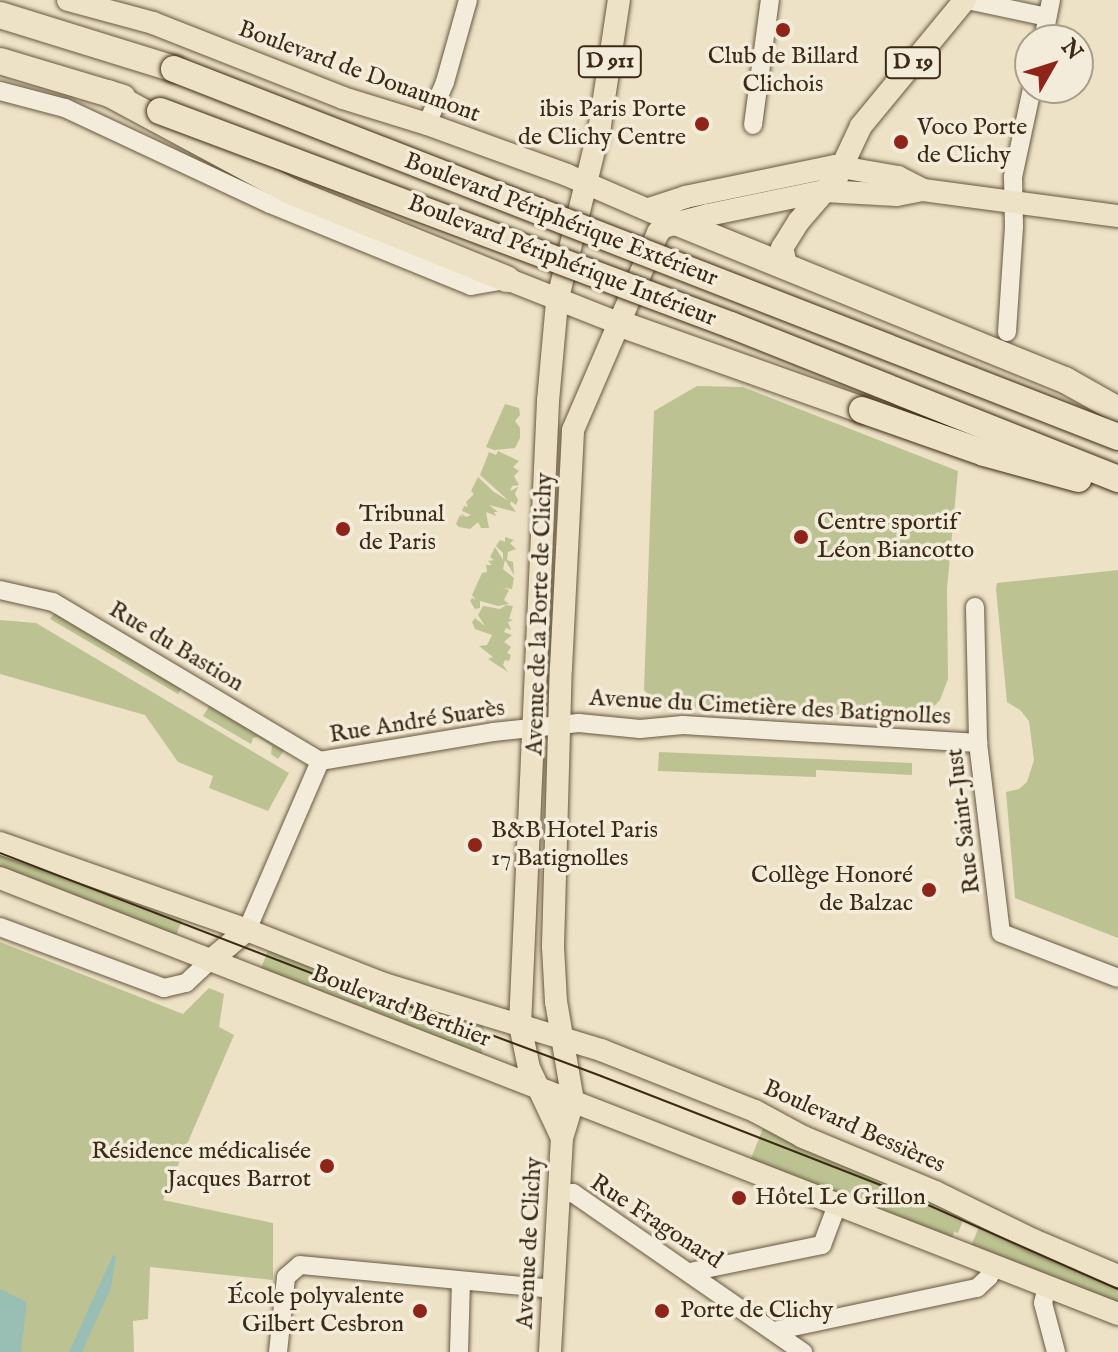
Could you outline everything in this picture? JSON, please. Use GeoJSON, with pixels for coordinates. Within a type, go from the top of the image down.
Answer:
{"type":"FeatureCollection","features":[{"type":"Feature","properties":{"kind":"highway","name":"Boulevard Périphérique Extérieur"},"geometry":{"type":"LineString","coordinates":[[0,15],[174,69],[1118,437]]}},
{"type":"Feature","properties":{"kind":"highway","name":"Boulevard Périphérique Intérieur"},"geometry":{"type":"LineString","coordinates":[[0,61],[160,111],[731,325],[1118,479]]}},
{"type":"Feature","properties":{"kind":"highway"},"geometry":{"type":"LineString","coordinates":[[108,93],[290,191],[507,279]]}},
{"type":"Feature","properties":{"kind":"highway"},"geometry":{"type":"LineString","coordinates":[[678,223],[787,269],[998,341],[1118,410]]}},
{"type":"Feature","properties":{"kind":"highway"},"geometry":{"type":"LineString","coordinates":[[618,323],[984,453],[1118,489]]}},
{"type":"Feature","properties":{"kind":"main road","name":"Boulevard de Douaumont"},"geometry":{"type":"LineString","coordinates":[[68,0],[153,23],[343,98],[427,124],[586,183],[678,223]]}},
{"type":"Feature","properties":{"kind":"main road","name":"D 911"},"geometry":{"type":"LineString","coordinates":[[586,183],[600,125],[619,0]]}},
{"type":"Feature","properties":{"kind":"main road","name":"D 19"},"geometry":{"type":"LineString","coordinates":[[842,166],[861,126],[966,0]]}},
{"type":"Feature","properties":{"kind":"main road"},"geometry":{"type":"LineString","coordinates":[[649,209],[685,197],[842,166],[898,177],[923,190]]}},
{"type":"Feature","properties":{"kind":"main road"},"geometry":{"type":"LineString","coordinates":[[787,269],[782,248],[842,166]]}},
{"type":"Feature","properties":{"kind":"main road","name":"Avenue de la Porte de Clichy"},"geometry":{"type":"LineString","coordinates":[[542,1091],[529,1068],[520,1025],[548,401],[557,302],[586,183]]}},
{"type":"Feature","properties":{"kind":"main road"},"geometry":{"type":"LineString","coordinates":[[678,223],[824,191],[897,195],[923,190],[1118,216]]}},
{"type":"Feature","properties":{"kind":"main road","name":"Avenue de la Porte de Clichy"},"geometry":{"type":"LineString","coordinates":[[573,1101],[556,1002],[553,946],[573,430],[658,233],[663,227],[678,223]]}},
{"type":"Feature","properties":{"kind":"main road"},"geometry":{"type":"LineString","coordinates":[[507,279],[557,302],[618,323]]}},
{"type":"Feature","properties":{"kind":"main road","name":"Boulevard Berthier"},"geometry":{"type":"LineString","coordinates":[[0,843],[247,930],[384,984],[563,1038]]}},
{"type":"Feature","properties":{"kind":"main road","name":"Boulevard Berthier"},"geometry":{"type":"LineString","coordinates":[[0,878],[573,1101]]}},
{"type":"Feature","properties":{"kind":"main road"},"geometry":{"type":"LineString","coordinates":[[210,961],[247,930]]}},
{"type":"Feature","properties":{"kind":"main road","name":"Boulevard Bessières"},"geometry":{"type":"LineString","coordinates":[[563,1038],[755,1111],[803,1137],[935,1192],[1033,1240],[1118,1276]]}},
{"type":"Feature","properties":{"kind":"main road","name":"Avenue de Clichy"},"geometry":{"type":"LineString","coordinates":[[542,1091],[562,1138]]}},
{"type":"Feature","properties":{"kind":"main road"},"geometry":{"type":"LineString","coordinates":[[573,1101],[1118,1314]]}},
{"type":"Feature","properties":{"kind":"main road","name":"Avenue de Clichy"},"geometry":{"type":"LineString","coordinates":[[550,1352],[562,1138],[573,1101]]}},
{"type":"Feature","properties":{"kind":"street"},"geometry":{"type":"LineString","coordinates":[[427,124],[445,82],[468,0]]}},
{"type":"Feature","properties":{"kind":"street"},"geometry":{"type":"LineString","coordinates":[[753,125],[770,0]]}},
{"type":"Feature","properties":{"kind":"street"},"geometry":{"type":"LineString","coordinates":[[966,0],[1049,8]]}},
{"type":"Feature","properties":{"kind":"street"},"geometry":{"type":"LineString","coordinates":[[0,91],[65,108],[270,204],[471,286],[507,279]]}},
{"type":"Feature","properties":{"kind":"street"},"geometry":{"type":"LineString","coordinates":[[998,341],[1015,202],[1013,177],[1029,104]]}},
{"type":"Feature","properties":{"kind":"street","name":"Rue du Bastion"},"geometry":{"type":"LineString","coordinates":[[0,590],[53,602],[320,761]]}},
{"type":"Feature","properties":{"kind":"street","name":"Rue Saint-Just"},"geometry":{"type":"LineString","coordinates":[[975,607],[978,743],[1001,933],[1118,978]]}},
{"type":"Feature","properties":{"kind":"street","name":"Avenue du Cimetière des Batignolles"},"geometry":{"type":"LineString","coordinates":[[561,726],[579,723],[640,729],[683,725],[978,743]]}},
{"type":"Feature","properties":{"kind":"street","name":"Rue André Suarès"},"geometry":{"type":"LineString","coordinates":[[247,930],[320,761],[493,732],[561,726]]}},
{"type":"Feature","properties":{"kind":"street"},"geometry":{"type":"LineString","coordinates":[[0,927],[164,988],[182,985],[210,961]]}},
{"type":"Feature","properties":{"kind":"street","name":"Rue Fragonard"},"geometry":{"type":"LineString","coordinates":[[558,1194],[573,1193],[803,1352]]}},
{"type":"Feature","properties":{"kind":"street"},"geometry":{"type":"LineString","coordinates":[[690,1272],[822,1245],[837,1205]]}},
{"type":"Feature","properties":{"kind":"street"},"geometry":{"type":"LineString","coordinates":[[278,1352],[286,1277],[300,1265],[553,1289]]}},
{"type":"Feature","properties":{"kind":"street"},"geometry":{"type":"LineString","coordinates":[[774,1331],[977,1288],[989,1277],[993,1265]]}},
{"type":"Feature","properties":{"kind":"street"},"geometry":{"type":"LineString","coordinates":[[459,1352],[461,1281]]}},
{"type":"Feature","properties":{"kind":"street"},"geometry":{"type":"LineString","coordinates":[[1047,1287],[1043,1303],[1056,1352]]}},
{"type":"Feature","properties":{"kind":"green space","name":"Centre sportif Léon Biancotto"},"geometry":{"type":"Polygon","coordinates":[[[697,386],[743,387],[958,471],[947,589],[948,679],[940,700],[927,713],[902,719],[660,707],[644,690],[654,411],[697,386]]]}},
{"type":"Feature","properties":{"kind":"green space"},"geometry":{"type":"Polygon","coordinates":[[[505,404],[519,408],[520,415],[515,421],[520,428],[520,438],[515,448],[494,450],[486,447],[505,404]]]}},
{"type":"Feature","properties":{"kind":"green space"},"geometry":{"type":"Polygon","coordinates":[[[498,451],[519,461],[513,467],[519,471],[514,476],[519,485],[512,486],[510,491],[518,487],[516,505],[511,501],[510,504],[516,512],[489,505],[498,512],[494,512],[496,516],[486,512],[489,528],[481,528],[478,522],[470,529],[459,527],[456,524],[460,515],[463,517],[461,513],[466,517],[471,515],[462,511],[464,506],[468,507],[466,502],[474,494],[471,491],[478,477],[509,501],[480,475],[489,452],[496,455],[498,451]]]}},
{"type":"Feature","properties":{"kind":"green space"},"geometry":{"type":"Polygon","coordinates":[[[505,537],[514,540],[510,543],[516,549],[508,552],[507,560],[513,562],[514,575],[505,560],[503,569],[514,578],[512,589],[503,588],[509,590],[504,600],[509,604],[498,606],[480,601],[480,608],[475,609],[470,601],[472,598],[476,600],[472,595],[482,573],[487,572],[486,565],[492,565],[488,561],[494,560],[490,557],[495,547],[503,560],[503,553],[496,546],[500,540],[505,542],[505,537]]]}},
{"type":"Feature","properties":{"kind":"green space"},"geometry":{"type":"Polygon","coordinates":[[[1118,570],[1118,938],[1015,898],[1006,792],[1019,789],[1027,782],[1034,760],[1029,721],[1020,710],[1007,702],[996,589],[997,583],[1118,570]]]}},
{"type":"Feature","properties":{"kind":"green space"},"geometry":{"type":"Polygon","coordinates":[[[506,605],[513,606],[509,619],[513,620],[508,622],[511,630],[506,628],[504,632],[512,635],[504,642],[511,647],[507,653],[511,655],[509,661],[505,660],[503,665],[508,672],[488,659],[493,657],[479,646],[487,645],[492,635],[475,629],[472,622],[475,618],[485,626],[478,615],[483,606],[500,609],[506,605]]]}},
{"type":"Feature","properties":{"kind":"green space"},"geometry":{"type":"Polygon","coordinates":[[[55,612],[182,688],[178,694],[50,619],[55,612]]]}},
{"type":"Feature","properties":{"kind":"green space"},"geometry":{"type":"Polygon","coordinates":[[[0,620],[36,623],[289,773],[268,811],[209,788],[213,776],[178,762],[145,715],[0,674],[0,620]]]}},
{"type":"Feature","properties":{"kind":"green space"},"geometry":{"type":"Polygon","coordinates":[[[210,705],[285,749],[278,759],[271,754],[272,746],[258,737],[253,738],[251,744],[203,716],[210,705]]]}},
{"type":"Feature","properties":{"kind":"green space"},"geometry":{"type":"Polygon","coordinates":[[[659,752],[912,763],[912,775],[816,770],[816,777],[658,771],[659,752]]]}},
{"type":"Feature","properties":{"kind":"green space"},"geometry":{"type":"Polygon","coordinates":[[[0,849],[182,921],[176,935],[0,868],[0,849]]]}},
{"type":"Feature","properties":{"kind":"green space"},"geometry":{"type":"Polygon","coordinates":[[[0,942],[183,1014],[209,988],[224,994],[219,1027],[234,1035],[163,1200],[273,1223],[273,1280],[150,1267],[148,1319],[133,1321],[134,1352],[0,1352],[0,942]]]}},
{"type":"Feature","properties":{"kind":"green space"},"geometry":{"type":"Polygon","coordinates":[[[268,950],[482,1022],[488,1045],[480,1044],[484,1058],[260,971],[268,950]]]}},
{"type":"Feature","properties":{"kind":"green space"},"geometry":{"type":"Polygon","coordinates":[[[765,1123],[964,1218],[958,1233],[954,1232],[952,1239],[750,1161],[765,1123]]]}},
{"type":"Feature","properties":{"kind":"green space"},"geometry":{"type":"Polygon","coordinates":[[[981,1222],[1118,1284],[1118,1303],[971,1246],[981,1222]]]}},
{"type":"Feature","properties":{"kind":"water"},"geometry":{"type":"Polygon","coordinates":[[[113,1255],[116,1256],[111,1288],[82,1352],[69,1352],[113,1255]]]}},
{"type":"Feature","properties":{"kind":"water"},"geometry":{"type":"Polygon","coordinates":[[[0,1289],[27,1302],[21,1352],[0,1352],[0,1289]]]}},
{"type":"Feature","properties":{"kind":"tram line"},"geometry":{"type":"LineString","coordinates":[[0,853],[339,984],[454,1021],[601,1076],[901,1193],[1118,1289]]}},
{"type":"Feature","properties":{"kind":"place","name":"Club de Billard Clichois"},"geometry":{"type":"Point","coordinates":[783,30]}},
{"type":"Feature","properties":{"kind":"place","name":"ibis Paris Porte de Clichy Centre"},"geometry":{"type":"Point","coordinates":[702,124]}},
{"type":"Feature","properties":{"kind":"place","name":"Voco Porte de Clichy"},"geometry":{"type":"Point","coordinates":[901,142]}},
{"type":"Feature","properties":{"kind":"place","name":"Tribunal de Paris"},"geometry":{"type":"Point","coordinates":[343,529]}},
{"type":"Feature","properties":{"kind":"place","name":"Centre sportif Léon Biancotto"},"geometry":{"type":"Point","coordinates":[801,537]}},
{"type":"Feature","properties":{"kind":"place","name":"B&B Hotel Paris 17 Batignolles"},"geometry":{"type":"Point","coordinates":[475,845]}},
{"type":"Feature","properties":{"kind":"place","name":"Collège Honoré de Balzac"},"geometry":{"type":"Point","coordinates":[929,890]}},
{"type":"Feature","properties":{"kind":"place","name":"Résidence médicalisée Jacques Barrot"},"geometry":{"type":"Point","coordinates":[327,1166]}},
{"type":"Feature","properties":{"kind":"place","name":"Hôtel Le Grillon"},"geometry":{"type":"Point","coordinates":[739,1198]}},
{"type":"Feature","properties":{"kind":"place","name":"École polyvalente Gilbert Cesbron"},"geometry":{"type":"Point","coordinates":[420,1311]}},
{"type":"Feature","properties":{"kind":"place","name":"Porte de Clichy"},"geometry":{"type":"Point","coordinates":[662,1311]}}]}
